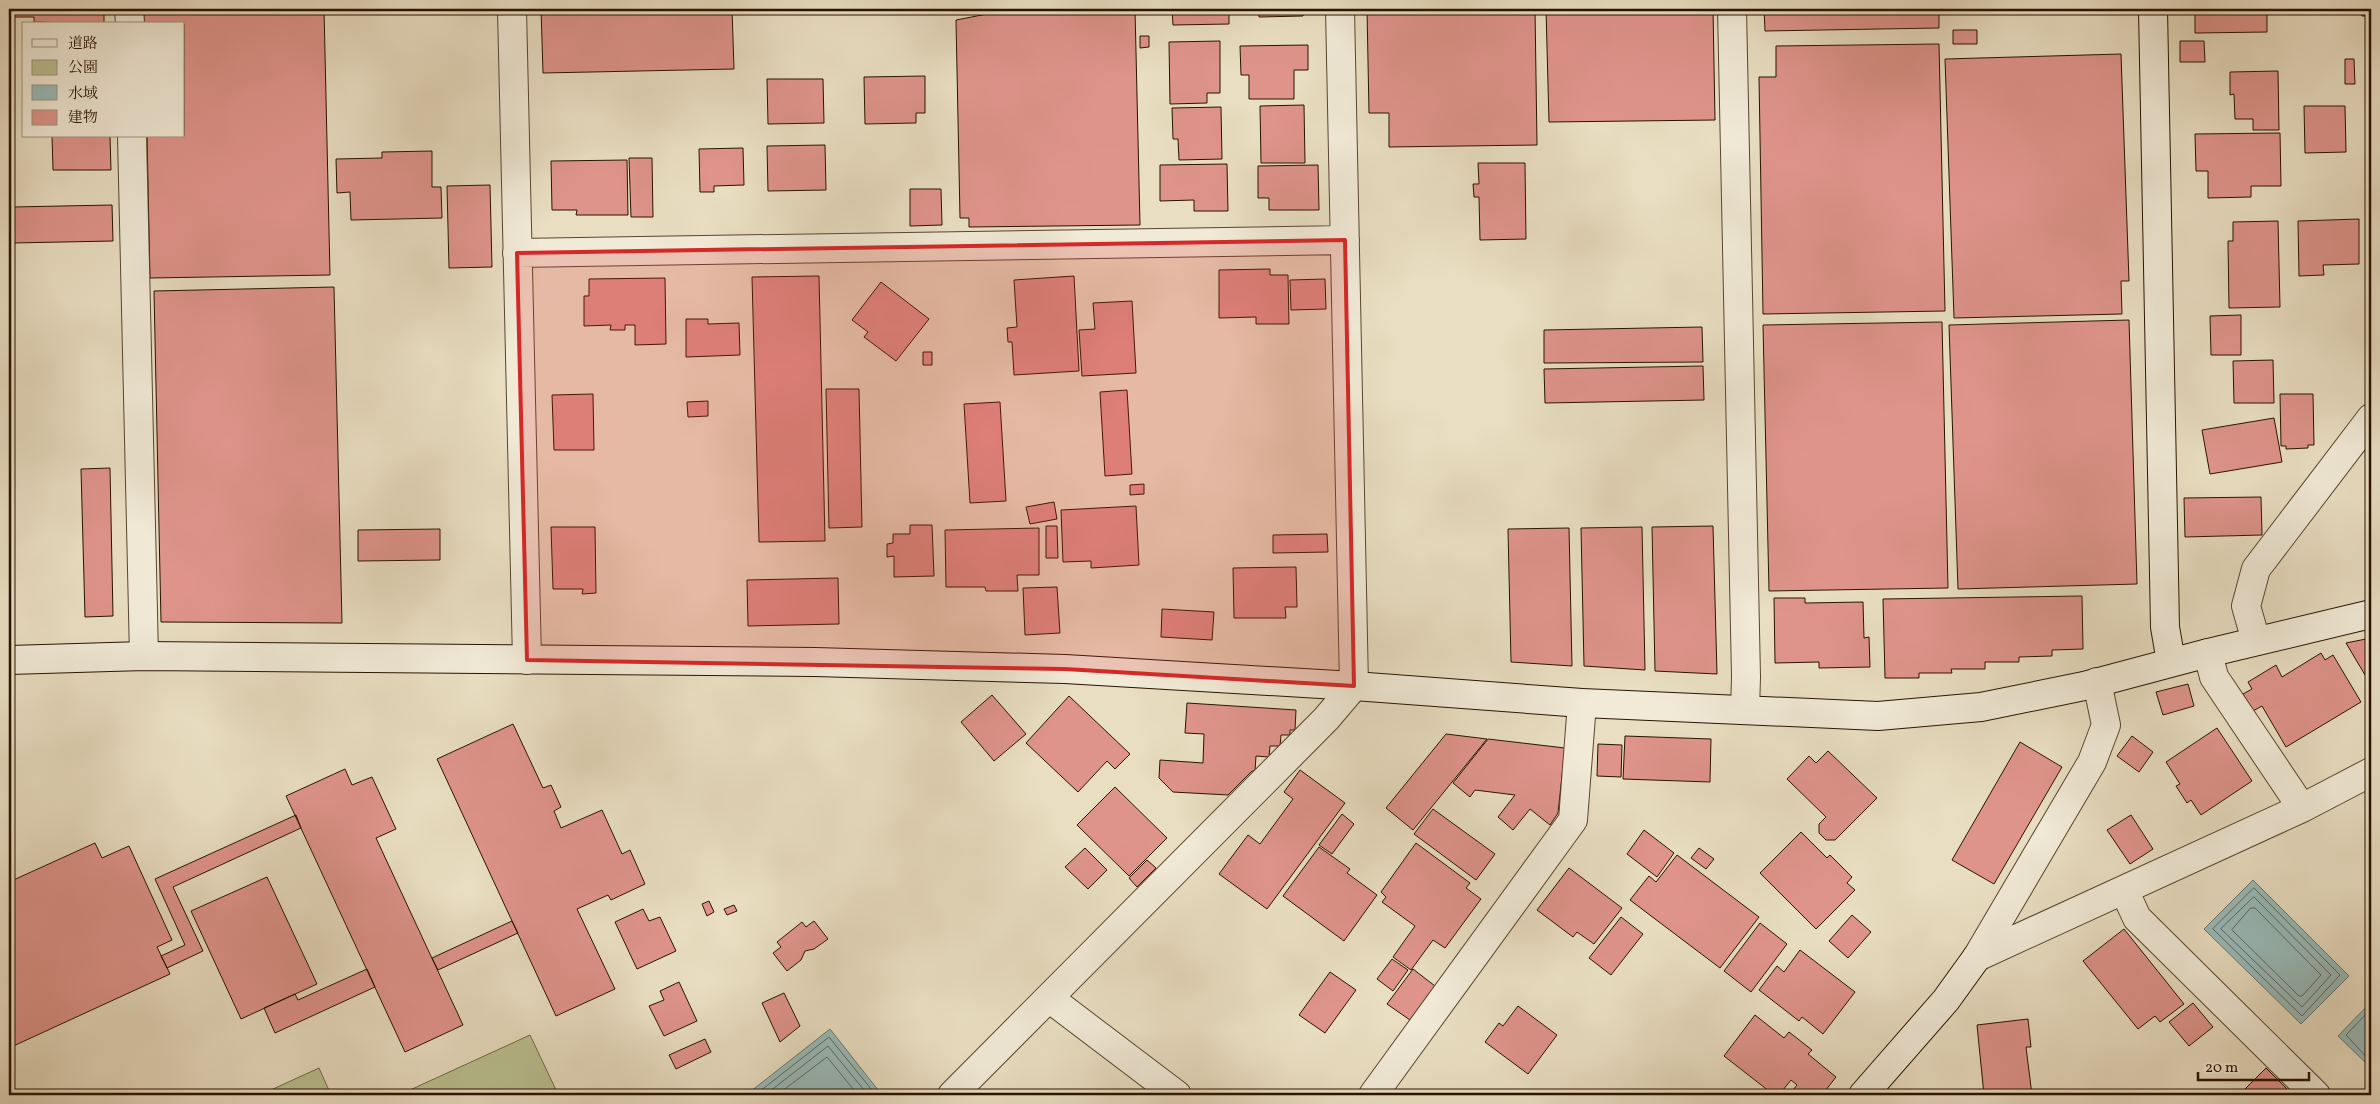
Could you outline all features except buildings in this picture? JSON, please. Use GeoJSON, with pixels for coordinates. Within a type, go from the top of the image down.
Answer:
{"type":"FeatureCollection","features":[{"type":"Feature","properties":{"kind":"street"},"geometry":{"type":"LineString","coordinates":[[129,9],[130,22]]}},
{"type":"Feature","properties":{"kind":"street"},"geometry":{"type":"LineString","coordinates":[[512,9],[527,660]]}},
{"type":"Feature","properties":{"kind":"street"},"geometry":{"type":"LineString","coordinates":[[952,1095],[1326,718],[1354,686],[1340,9]]}},
{"type":"Feature","properties":{"kind":"street"},"geometry":{"type":"LineString","coordinates":[[1732,9],[1746,677],[1745,710]]}},
{"type":"Feature","properties":{"kind":"street"},"geometry":{"type":"LineString","coordinates":[[2153,9],[2165,638],[2171,662]]}},
{"type":"Feature","properties":{"kind":"street"},"geometry":{"type":"LineString","coordinates":[[132,138],[144,656]]}},
{"type":"Feature","properties":{"kind":"street"},"geometry":{"type":"LineString","coordinates":[[517,253],[1345,240]]}},
{"type":"Feature","properties":{"kind":"street"},"geometry":{"type":"LineString","coordinates":[[2256,641],[2246,606],[2256,569],[2371,418]]}},
{"type":"Feature","properties":{"kind":"street"},"geometry":{"type":"LineString","coordinates":[[9,660],[144,656],[815,662],[1055,669],[1354,686],[1582,703],[1878,716],[1981,707],[2097,682],[2171,662],[2371,614]]}},
{"type":"Feature","properties":{"kind":"street"},"geometry":{"type":"LineString","coordinates":[[2208,653],[2214,677],[2302,808]]}},
{"type":"Feature","properties":{"kind":"street"},"geometry":{"type":"LineString","coordinates":[[1863,1095],[1946,1000],[1977,957],[2092,762],[2106,725],[2097,682]]}},
{"type":"Feature","properties":{"kind":"street"},"geometry":{"type":"LineString","coordinates":[[1373,1095],[1573,820],[1582,703]]}},
{"type":"Feature","properties":{"kind":"street"},"geometry":{"type":"LineString","coordinates":[[1977,957],[2302,808],[2371,772]]}},
{"type":"Feature","properties":{"kind":"street"},"geometry":{"type":"LineString","coordinates":[[2124,890],[2136,918],[2316,1095]]}},
{"type":"Feature","properties":{"kind":"street"},"geometry":{"type":"LineString","coordinates":[[1049,998],[1177,1095]]}},
{"type":"Feature","properties":{"kind":"highlighted area"},"geometry":{"type":"Polygon","coordinates":[[[1345,240],[1354,686],[1065,669],[527,660],[517,253],[1345,240]]]}},
{"type":"Feature","properties":{"kind":"green space"},"geometry":{"type":"Polygon","coordinates":[[[530,1035],[556,1090],[545,1095],[412,1095],[410,1090],[530,1035]]]}},
{"type":"Feature","properties":{"kind":"green space"},"geometry":{"type":"Polygon","coordinates":[[[319,1068],[331,1095],[260,1095],[319,1068]]]}},
{"type":"Feature","properties":{"kind":"green space"},"geometry":{"type":"Polygon","coordinates":[[[2182,1091],[2198,1095],[2138,1095],[2182,1091]]]}},
{"type":"Feature","properties":{"kind":"water"},"geometry":{"type":"Polygon","coordinates":[[[2253,880],[2349,976],[2301,1024],[2204,929],[2253,880]]]}},
{"type":"Feature","properties":{"kind":"water"},"geometry":{"type":"Polygon","coordinates":[[[2371,1002],[2371,1066],[2370,1067],[2338,1036],[2371,1002]]]}},
{"type":"Feature","properties":{"kind":"water"},"geometry":{"type":"Polygon","coordinates":[[[830,1029],[882,1095],[746,1095],[830,1029]]]}}]}
